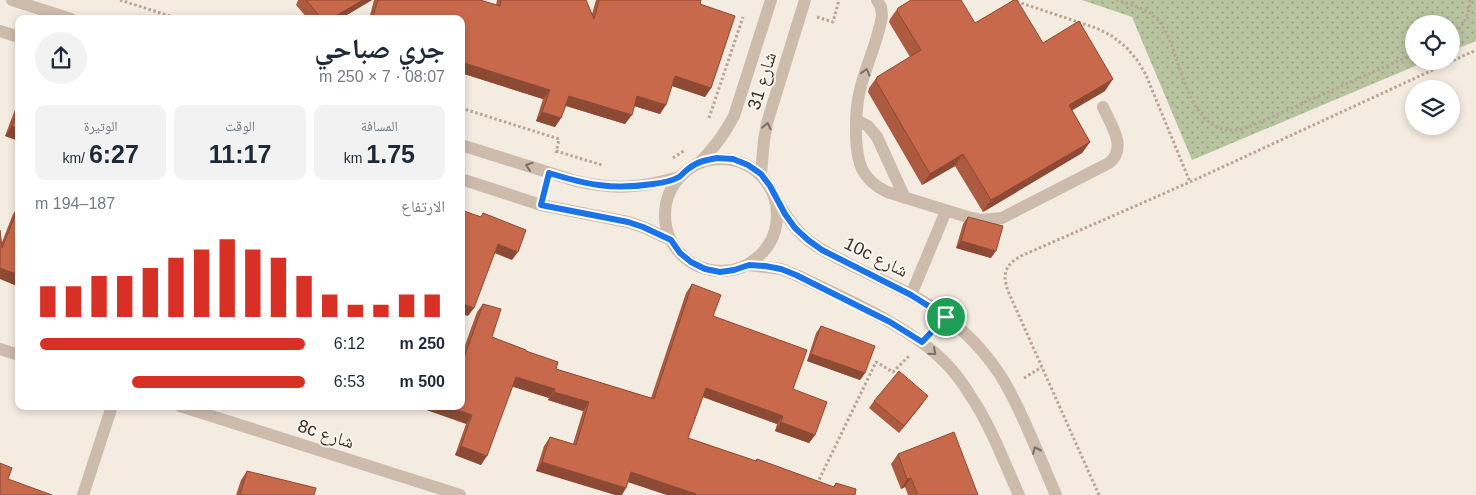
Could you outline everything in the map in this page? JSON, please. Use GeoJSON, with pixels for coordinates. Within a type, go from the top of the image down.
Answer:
{"type":"FeatureCollection","features":[{"type":"Feature","properties":{"kind":"street"},"geometry":{"type":"LineString","coordinates":[[12,0],[59,15]]}},
{"type":"Feature","properties":{"kind":"street","name":"شارع 31"},"geometry":{"type":"LineString","coordinates":[[701,162],[725,133],[734,116],[771,0]]}},
{"type":"Feature","properties":{"kind":"street","name":"شارع 31"},"geometry":{"type":"LineString","coordinates":[[761,174],[767,123],[806,0]]}},
{"type":"Feature","properties":{"kind":"street"},"geometry":{"type":"LineString","coordinates":[[877,0],[881,7],[882,16],[860,89],[856,120],[856,152],[863,172],[869,181],[887,192],[971,218],[982,220],[1002,218],[1114,158],[1118,152],[1119,145],[1103,107]]}},
{"type":"Feature","properties":{"kind":"street"},"geometry":{"type":"LineString","coordinates":[[0,31],[15,36]]}},
{"type":"Feature","properties":{"kind":"street"},"geometry":{"type":"LineString","coordinates":[[856,120],[868,126],[876,137],[905,198]]}},
{"type":"Feature","properties":{"kind":"street"},"geometry":{"type":"LineString","coordinates":[[465,145],[549,173],[594,185],[615,188],[637,186],[679,177]]}},
{"type":"Feature","properties":{"kind":"street"},"geometry":{"type":"LineString","coordinates":[[717,158],[733,159],[748,165],[761,174],[776,198],[778,214],[776,229],[770,243],[761,255],[749,265],[720,272],[705,269],[691,262],[680,253],[671,240],[666,225],[665,208],[670,191],[679,177],[689,168],[701,162],[717,158]]}},
{"type":"Feature","properties":{"kind":"street"},"geometry":{"type":"LineString","coordinates":[[465,180],[541,205],[628,222],[671,240]]}},
{"type":"Feature","properties":{"kind":"street","name":"10c شارع"},"geometry":{"type":"LineString","coordinates":[[776,198],[795,228],[815,245],[935,309],[983,352],[1011,394],[1056,495]]}},
{"type":"Feature","properties":{"kind":"street"},"geometry":{"type":"LineString","coordinates":[[911,295],[946,211]]}},
{"type":"Feature","properties":{"kind":"street"},"geometry":{"type":"LineString","coordinates":[[749,265],[781,269],[796,275],[890,322],[922,342],[956,375],[970,394],[982,415],[1019,495]]}},
{"type":"Feature","properties":{"kind":"street"},"geometry":{"type":"LineString","coordinates":[[0,349],[15,354]]}},
{"type":"Feature","properties":{"kind":"street"},"geometry":{"type":"LineString","coordinates":[[83,495],[111,410]]}},
{"type":"Feature","properties":{"kind":"street","name":"8c شارع"},"geometry":{"type":"LineString","coordinates":[[193,410],[460,495]]}},
{"type":"Feature","properties":{"kind":"path"},"geometry":{"type":"LineString","coordinates":[[120,0],[167,15]]}},
{"type":"Feature","properties":{"kind":"path"},"geometry":{"type":"LineString","coordinates":[[1012,0],[1096,28],[1126,46],[1146,76],[1190,182]]}},
{"type":"Feature","properties":{"kind":"path"},"geometry":{"type":"LineString","coordinates":[[1116,0],[1150,13],[1161,24],[1196,109],[1206,121],[1220,128],[1236,130],[1251,126],[1405,58]]}},
{"type":"Feature","properties":{"kind":"path"},"geometry":{"type":"LineString","coordinates":[[1460,28],[1470,10],[1470,0]]}},
{"type":"Feature","properties":{"kind":"path"},"geometry":{"type":"LineString","coordinates":[[707,124],[746,9]]}},
{"type":"Feature","properties":{"kind":"path"},"geometry":{"type":"LineString","coordinates":[[1099,495],[1004,281],[1006,270],[1012,261],[1190,182],[1476,50]]}},
{"type":"Feature","properties":{"kind":"path"},"geometry":{"type":"LineString","coordinates":[[465,109],[559,140],[549,173]]}},
{"type":"Feature","properties":{"kind":"path"},"geometry":{"type":"LineString","coordinates":[[671,159],[687,148]]}},
{"type":"Feature","properties":{"kind":"path"},"geometry":{"type":"LineString","coordinates":[[556,151],[610,167]]}},
{"type":"Feature","properties":{"kind":"path"},"geometry":{"type":"LineString","coordinates":[[815,488],[876,362],[894,372],[922,342]]}},
{"type":"Feature","properties":{"kind":"path"},"geometry":{"type":"LineString","coordinates":[[1018,371],[1024,379],[1042,367]]}},
{"type":"Feature","properties":{"kind":"green space"},"geometry":{"type":"Polygon","coordinates":[[[1082,0],[1476,0],[1476,41],[1460,47],[1460,15],[1405,15],[1406,70],[1192,160],[1132,17],[1082,0]]]}},
{"type":"Feature","properties":{"kind":"building"},"geometry":{"type":"Polygon","coordinates":[[[306,0],[363,0],[337,15],[319,15],[306,0]]]}},
{"type":"Feature","properties":{"kind":"building"},"geometry":{"type":"Polygon","coordinates":[[[378,0],[480,0],[500,6],[501,0],[586,0],[594,19],[599,0],[701,0],[700,4],[735,16],[711,88],[675,76],[666,105],[637,96],[632,115],[569,96],[561,118],[542,112],[550,90],[465,63],[465,15],[373,15],[378,0]]]}},
{"type":"Feature","properties":{"kind":"building"},"geometry":{"type":"Polygon","coordinates":[[[911,0],[961,0],[975,23],[1017,0],[1043,43],[1079,21],[1113,79],[1069,105],[1090,142],[991,200],[963,154],[930,174],[876,81],[877,77],[921,50],[897,11],[898,8],[911,0]]]}},
{"type":"Feature","properties":{"kind":"building"},"geometry":{"type":"Polygon","coordinates":[[[465,211],[481,217],[483,213],[526,230],[518,252],[498,244],[474,308],[465,305],[465,211]]]}},
{"type":"Feature","properties":{"kind":"building"},"geometry":{"type":"Polygon","coordinates":[[[15,216],[15,274],[0,268],[0,230],[2,248],[15,216]]]}},
{"type":"Feature","properties":{"kind":"building"},"geometry":{"type":"Polygon","coordinates":[[[968,217],[1003,226],[996,251],[961,241],[968,217]]]}},
{"type":"Feature","properties":{"kind":"building"},"geometry":{"type":"Polygon","coordinates":[[[692,284],[721,295],[713,316],[807,350],[793,389],[827,402],[815,435],[781,422],[783,416],[706,388],[688,438],[756,461],[757,459],[834,487],[836,483],[856,489],[855,495],[696,495],[631,472],[626,488],[542,462],[550,437],[576,445],[589,402],[554,392],[555,389],[516,377],[487,456],[461,446],[472,415],[458,410],[465,410],[465,355],[483,304],[501,309],[492,337],[558,362],[556,369],[654,399],[692,284]]]}},
{"type":"Feature","properties":{"kind":"building"},"geometry":{"type":"Polygon","coordinates":[[[821,326],[875,346],[865,373],[811,354],[821,326]]]}},
{"type":"Feature","properties":{"kind":"building"},"geometry":{"type":"Polygon","coordinates":[[[899,371],[928,396],[904,426],[874,401],[899,371]]]}},
{"type":"Feature","properties":{"kind":"building"},"geometry":{"type":"Polygon","coordinates":[[[954,432],[978,495],[918,495],[911,478],[907,479],[898,454],[954,432]]]}},
{"type":"Feature","properties":{"kind":"building"},"geometry":{"type":"Polygon","coordinates":[[[0,463],[12,468],[8,479],[52,495],[0,495],[0,463]]]}},
{"type":"Feature","properties":{"kind":"building"},"geometry":{"type":"Polygon","coordinates":[[[247,471],[316,488],[314,495],[240,495],[247,471]]]}},
{"type":"Feature","properties":{"kind":"route"},"geometry":{"type":"LineString","coordinates":[[717,158],[733,159],[748,165],[761,174],[770,186],[785,214],[795,228],[808,240],[822,250],[929,305],[946,317],[922,342],[890,322],[781,269],[749,265],[720,272],[705,269],[691,262],[680,253],[671,240],[643,227],[628,222],[541,205],[549,173],[576,181],[615,188],[658,183],[679,177],[689,168],[701,162],[717,158]]}}]}
